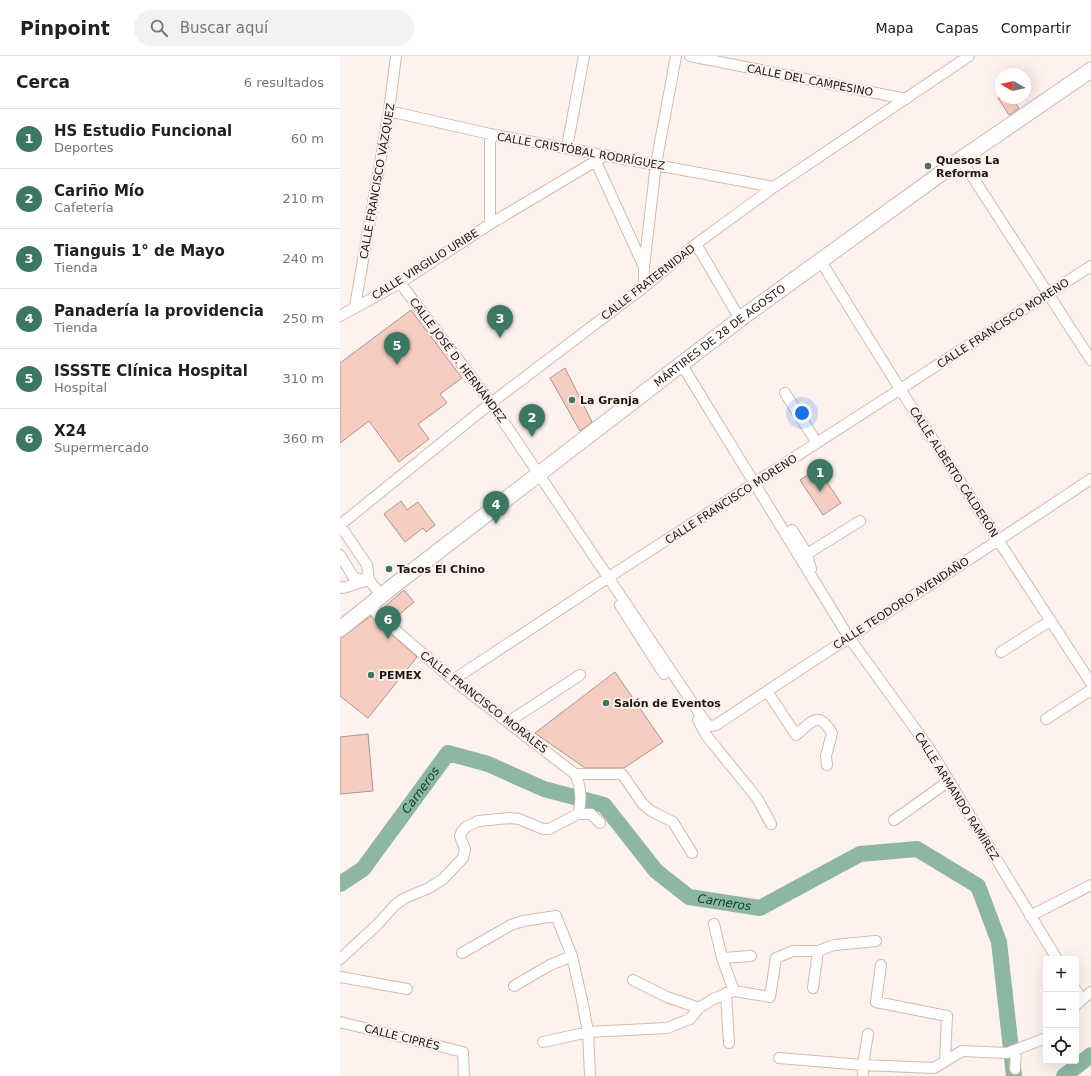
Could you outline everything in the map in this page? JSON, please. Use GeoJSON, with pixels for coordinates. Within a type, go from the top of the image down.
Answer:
{"type":"FeatureCollection","features":[{"type":"Feature","properties":{"kind":"main road","name":"MÁRTIRES DE 28 DE AGOSTO"},"geometry":{"type":"LineString","coordinates":[[340,629],[376,599],[740,319],[961,159],[1091,70]]}},
{"type":"Feature","properties":{"kind":"street","name":"CALLE FRANCISCO VÁZQUEZ"},"geometry":{"type":"LineString","coordinates":[[355,306],[389,111],[396,56]]}},
{"type":"Feature","properties":{"kind":"street"},"geometry":{"type":"LineString","coordinates":[[567,147],[584,56]]}},
{"type":"Feature","properties":{"kind":"street"},"geometry":{"type":"LineString","coordinates":[[644,287],[644,267],[656,164],[676,56]]}},
{"type":"Feature","properties":{"kind":"street","name":"CALLE DEL CAMPESINO"},"geometry":{"type":"LineString","coordinates":[[690,56],[906,99]]}},
{"type":"Feature","properties":{"kind":"street","name":"CALLE FRATERNIDAD"},"geometry":{"type":"LineString","coordinates":[[340,525],[491,403],[644,287],[696,244],[774,187],[969,56]]}},
{"type":"Feature","properties":{"kind":"street","name":"CALLE CRISTÓBAL RODRÍGUEZ"},"geometry":{"type":"LineString","coordinates":[[389,111],[490,134],[567,147],[774,187]]}},
{"type":"Feature","properties":{"kind":"street","name":"CALLE VIRGILIO URIBE"},"geometry":{"type":"LineString","coordinates":[[490,134],[490,224]]}},
{"type":"Feature","properties":{"kind":"street","name":"CALLE VIRGILIO URIBE"},"geometry":{"type":"LineString","coordinates":[[340,316],[355,306],[400,283],[490,224],[606,155]]}},
{"type":"Feature","properties":{"kind":"street"},"geometry":{"type":"LineString","coordinates":[[961,159],[1091,360]]}},
{"type":"Feature","properties":{"kind":"street"},"geometry":{"type":"LineString","coordinates":[[596,162],[644,267]]}},
{"type":"Feature","properties":{"kind":"street"},"geometry":{"type":"LineString","coordinates":[[696,244],[740,319]]}},
{"type":"Feature","properties":{"kind":"street","name":"CALLE ALBERTO CALDERÓN"},"geometry":{"type":"LineString","coordinates":[[820,260],[900,389],[1091,683]]}},
{"type":"Feature","properties":{"kind":"street","name":"CALLE FRANCISCO MORENO"},"geometry":{"type":"LineString","coordinates":[[453,680],[609,577],[1091,266]]}},
{"type":"Feature","properties":{"kind":"street","name":"CALLE JOSÉ D. HERNÁNDEZ"},"geometry":{"type":"LineString","coordinates":[[400,283],[491,403],[706,723],[710,726]]}},
{"type":"Feature","properties":{"kind":"street","name":"CALLE ARMANDO RAMÍREZ"},"geometry":{"type":"LineString","coordinates":[[682,365],[768,503],[848,636],[929,748],[1055,956]]}},
{"type":"Feature","properties":{"kind":"street"},"geometry":{"type":"LineString","coordinates":[[785,393],[817,443]]}},
{"type":"Feature","properties":{"kind":"street","name":"CALLE TEODORO AVENDAÑO"},"geometry":{"type":"LineString","coordinates":[[710,726],[716,725],[848,636],[999,541],[1091,479]]}},
{"type":"Feature","properties":{"kind":"street","name":"CALLE ARMANDO RAMÍREZ"},"geometry":{"type":"LineString","coordinates":[[768,503],[778,509],[807,554],[811,564],[812,577]]}},
{"type":"Feature","properties":{"kind":"street"},"geometry":{"type":"LineString","coordinates":[[807,554],[860,521]]}},
{"type":"Feature","properties":{"kind":"street"},"geometry":{"type":"LineString","coordinates":[[340,525],[367,566],[369,580]]}},
{"type":"Feature","properties":{"kind":"street"},"geometry":{"type":"LineString","coordinates":[[340,555],[354,578],[369,580]]}},
{"type":"Feature","properties":{"kind":"street","name":"CALLE JOSÉ D. HERNÁNDEZ"},"geometry":{"type":"LineString","coordinates":[[609,577],[621,607],[664,674]]}},
{"type":"Feature","properties":{"kind":"street"},"geometry":{"type":"LineString","coordinates":[[340,587],[343,588],[369,580]]}},
{"type":"Feature","properties":{"kind":"street","name":"CALLE FRANCISCO MORALES"},"geometry":{"type":"LineString","coordinates":[[369,580],[376,599],[377,614],[453,680],[576,774]]}},
{"type":"Feature","properties":{"kind":"street"},"geometry":{"type":"LineString","coordinates":[[1001,652],[1050,621]]}},
{"type":"Feature","properties":{"kind":"street"},"geometry":{"type":"LineString","coordinates":[[508,722],[580,675]]}},
{"type":"Feature","properties":{"kind":"street"},"geometry":{"type":"LineString","coordinates":[[1046,719],[1091,690]]}},
{"type":"Feature","properties":{"kind":"street"},"geometry":{"type":"LineString","coordinates":[[768,691],[796,735],[814,720],[820,719],[824,721],[832,733],[826,756],[827,765]]}},
{"type":"Feature","properties":{"kind":"street","name":"CALLE JOSÉ D. HERNÁNDEZ"},"geometry":{"type":"LineString","coordinates":[[687,693],[688,703],[706,735],[757,798],[771,824]]}},
{"type":"Feature","properties":{"kind":"street"},"geometry":{"type":"LineString","coordinates":[[579,811],[579,784],[576,774],[622,774],[642,803],[651,811],[673,822],[692,853]]}},
{"type":"Feature","properties":{"kind":"street"},"geometry":{"type":"LineString","coordinates":[[894,820],[949,781]]}},
{"type":"Feature","properties":{"kind":"street"},"geometry":{"type":"LineString","coordinates":[[340,959],[367,935],[396,904],[443,879],[463,858],[465,849],[460,836],[466,827],[478,821],[510,818],[549,829],[579,811],[591,814],[600,823]]}},
{"type":"Feature","properties":{"kind":"street"},"geometry":{"type":"LineString","coordinates":[[1030,916],[1091,885]]}},
{"type":"Feature","properties":{"kind":"street"},"geometry":{"type":"LineString","coordinates":[[462,953],[511,925],[523,921],[556,916],[572,956],[588,1032],[590,1076]]}},
{"type":"Feature","properties":{"kind":"street"},"geometry":{"type":"LineString","coordinates":[[714,924],[730,992],[729,1043]]}},
{"type":"Feature","properties":{"kind":"street"},"geometry":{"type":"LineString","coordinates":[[543,1042],[588,1032],[667,1028],[690,1019],[699,1008],[730,992],[770,997],[776,958],[793,951],[818,951],[834,945],[876,941]]}},
{"type":"Feature","properties":{"kind":"street"},"geometry":{"type":"LineString","coordinates":[[813,988],[818,951]]}},
{"type":"Feature","properties":{"kind":"street"},"geometry":{"type":"LineString","coordinates":[[514,986],[550,965],[572,956]]}},
{"type":"Feature","properties":{"kind":"street"},"geometry":{"type":"LineString","coordinates":[[722,958],[751,956]]}},
{"type":"Feature","properties":{"kind":"street"},"geometry":{"type":"LineString","coordinates":[[881,965],[876,1002],[947,1016],[945,1060]]}},
{"type":"Feature","properties":{"kind":"street"},"geometry":{"type":"LineString","coordinates":[[340,977],[407,989]]}},
{"type":"Feature","properties":{"kind":"street"},"geometry":{"type":"LineString","coordinates":[[633,980],[666,997],[699,1008]]}},
{"type":"Feature","properties":{"kind":"street"},"geometry":{"type":"LineString","coordinates":[[1079,998],[1091,992]]}},
{"type":"Feature","properties":{"kind":"street","name":"CALLE CIPRÉS"},"geometry":{"type":"LineString","coordinates":[[340,1022],[464,1052],[464,1076]]}},
{"type":"Feature","properties":{"kind":"street"},"geometry":{"type":"LineString","coordinates":[[863,1076],[863,1065],[868,1034]]}},
{"type":"Feature","properties":{"kind":"street"},"geometry":{"type":"LineString","coordinates":[[779,1058],[863,1065],[934,1068],[962,1051],[1011,1052],[1043,1039]]}},
{"type":"Feature","properties":{"kind":"street"},"geometry":{"type":"LineString","coordinates":[[1011,1052],[1015,1069]]}},
{"type":"Feature","properties":{"kind":"building"},"geometry":{"type":"Polygon","coordinates":[[[1002,104],[1016,104],[1019,108],[1009,115],[1002,104]]]}},
{"type":"Feature","properties":{"kind":"building"},"geometry":{"type":"Polygon","coordinates":[[[411,310],[462,378],[440,394],[447,403],[418,424],[429,439],[399,462],[369,421],[340,443],[340,363],[411,310]]]}},
{"type":"Feature","properties":{"kind":"building","name":"La Granja"},"geometry":{"type":"Polygon","coordinates":[[[565,368],[592,422],[580,431],[550,378],[565,368]]]}},
{"type":"Feature","properties":{"kind":"building"},"geometry":{"type":"Polygon","coordinates":[[[818,469],[841,503],[823,515],[800,480],[818,469]]]}},
{"type":"Feature","properties":{"kind":"building"},"geometry":{"type":"Polygon","coordinates":[[[401,501],[407,510],[418,502],[435,525],[426,532],[423,528],[405,542],[384,514],[401,501]]]}},
{"type":"Feature","properties":{"kind":"building"},"geometry":{"type":"Polygon","coordinates":[[[404,590],[414,602],[393,620],[383,608],[404,590]]]}},
{"type":"Feature","properties":{"kind":"building","name":"PEMEX"},"geometry":{"type":"Polygon","coordinates":[[[371,616],[417,657],[368,718],[340,696],[340,639],[371,616]]]}},
{"type":"Feature","properties":{"kind":"building","name":"Salón de Eventos"},"geometry":{"type":"Polygon","coordinates":[[[615,672],[663,742],[624,768],[585,768],[535,733],[615,672]]]}},
{"type":"Feature","properties":{"kind":"building"},"geometry":{"type":"Polygon","coordinates":[[[368,734],[373,791],[340,794],[340,737],[368,734]]]}},
{"type":"Feature","properties":{"kind":"waterway","name":"Carneros"},"geometry":{"type":"LineString","coordinates":[[340,884],[363,869],[448,753],[488,764],[544,789],[604,805],[656,871],[689,897],[760,908],[860,854],[917,849],[978,886],[999,942],[1014,1076]]}},
{"type":"Feature","properties":{"kind":"waterway","name":"Carneros"},"geometry":{"type":"LineString","coordinates":[[1064,1076],[1091,1055]]}},
{"type":"Feature","properties":{"kind":"place","name":"Quesos La Reforma"},"geometry":{"type":"Point","coordinates":[928,166]}},
{"type":"Feature","properties":{"kind":"place","name":"Tianguis 1° de Mayo"},"geometry":{"type":"Point","coordinates":[500,338]}},
{"type":"Feature","properties":{"kind":"place","name":"ISSSTE Clínica Hospital"},"geometry":{"type":"Point","coordinates":[397,365]}},
{"type":"Feature","properties":{"kind":"place","name":"La Granja"},"geometry":{"type":"Point","coordinates":[572,400]}},
{"type":"Feature","properties":{"kind":"place","name":"Cariño Mío"},"geometry":{"type":"Point","coordinates":[532,437]}},
{"type":"Feature","properties":{"kind":"place","name":"HS Estudio Funcional"},"geometry":{"type":"Point","coordinates":[820,492]}},
{"type":"Feature","properties":{"kind":"place","name":"Panadería la providencia"},"geometry":{"type":"Point","coordinates":[496,524]}},
{"type":"Feature","properties":{"kind":"place","name":"Tacos El Chino"},"geometry":{"type":"Point","coordinates":[389,569]}},
{"type":"Feature","properties":{"kind":"place","name":"X24"},"geometry":{"type":"Point","coordinates":[388,639]}},
{"type":"Feature","properties":{"kind":"place","name":"PEMEX"},"geometry":{"type":"Point","coordinates":[371,675]}},
{"type":"Feature","properties":{"kind":"place","name":"Salón de Eventos"},"geometry":{"type":"Point","coordinates":[606,703]}}]}
